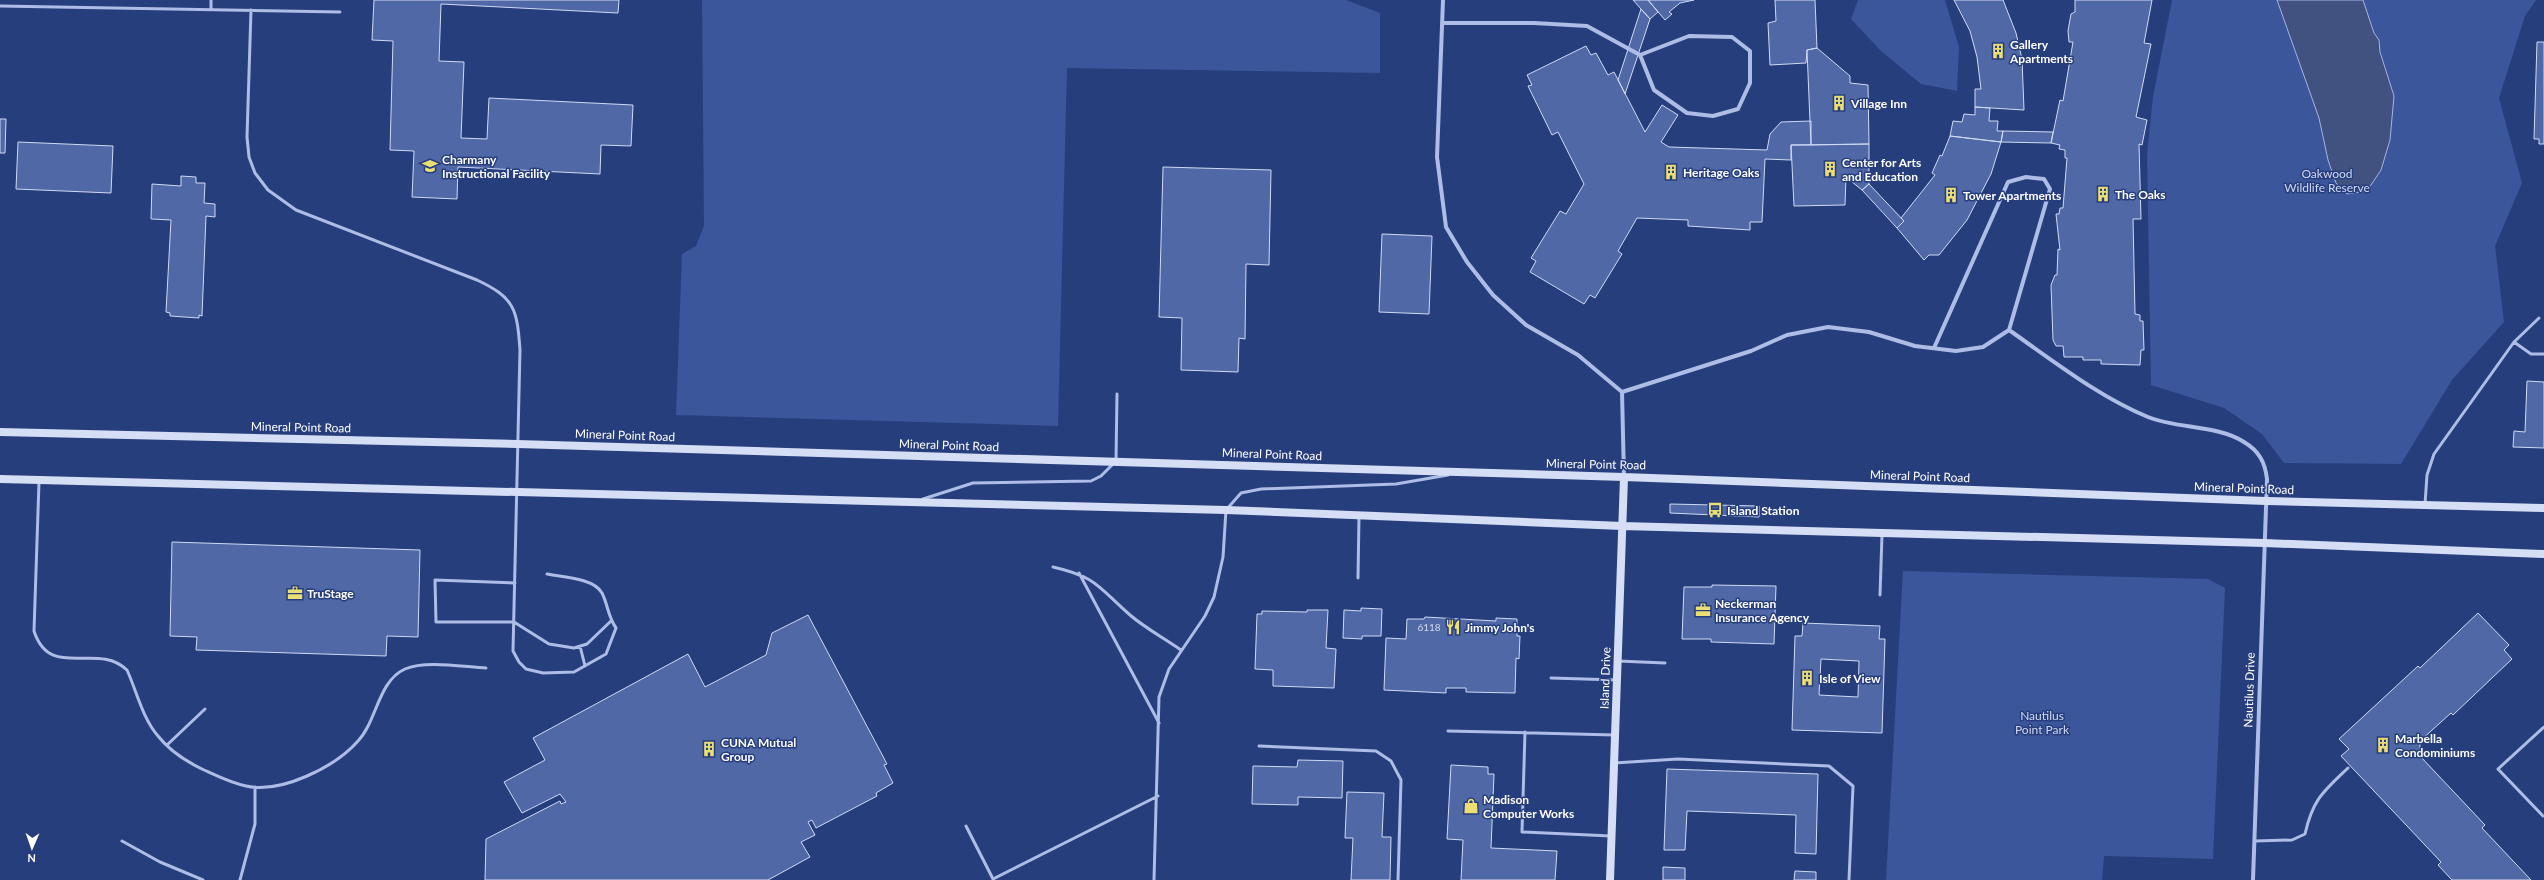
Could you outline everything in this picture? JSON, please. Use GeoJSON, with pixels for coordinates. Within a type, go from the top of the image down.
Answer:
{"type":"FeatureCollection","features":[{"type":"Feature","properties":{"kind":"main road","name":"Mineral Point Road"},"geometry":{"type":"LineString","coordinates":[[0,432],[517,444],[1624,477],[2266,501],[2544,508]]}},
{"type":"Feature","properties":{"kind":"main road","name":"Island Drive"},"geometry":{"type":"LineString","coordinates":[[1610,880],[1624,477]]}},
{"type":"Feature","properties":{"kind":"main road"},"geometry":{"type":"LineString","coordinates":[[0,479],[1226,510],[1622,526],[2264,543],[2544,554]]}},
{"type":"Feature","properties":{"kind":"street"},"geometry":{"type":"LineString","coordinates":[[1443,0],[1438,157],[1446,227],[1467,262],[1493,294],[1526,325],[1578,356],[1622,392],[1624,477]]}},
{"type":"Feature","properties":{"kind":"street"},"geometry":{"type":"LineString","coordinates":[[1442,23],[1534,23],[1587,26],[1640,55],[1654,90],[1687,113],[1713,116],[1738,109],[1750,83],[1750,51],[1732,37],[1689,36],[1640,55]]}},
{"type":"Feature","properties":{"kind":"street"},"geometry":{"type":"LineString","coordinates":[[1622,392],[1750,351],[1787,335],[1828,327],[1869,332],[1915,346],[1956,351],[1983,347],[2009,330],[2020,300],[2050,189],[2044,179],[2026,177],[2008,182],[1934,348]]}},
{"type":"Feature","properties":{"kind":"street","name":"Nautilus Drive"},"geometry":{"type":"LineString","coordinates":[[2009,330],[2081,381],[2147,417],[2165,423],[2214,432],[2246,442],[2263,458],[2266,465],[2266,501],[2253,880]]}},
{"type":"Feature","properties":{"kind":"lane"},"geometry":{"type":"LineString","coordinates":[[211,0],[211,9]]}},
{"type":"Feature","properties":{"kind":"lane"},"geometry":{"type":"LineString","coordinates":[[0,6],[340,12]]}},
{"type":"Feature","properties":{"kind":"lane"},"geometry":{"type":"LineString","coordinates":[[251,10],[246,137],[249,157],[255,174],[268,190],[296,210],[477,280],[497,290],[512,304],[518,324],[520,350],[513,651],[519,662],[526,668],[543,673],[568,673],[585,666],[606,654],[616,628],[611,621],[602,592],[593,584],[547,574]]}},
{"type":"Feature","properties":{"kind":"lane"},"geometry":{"type":"LineString","coordinates":[[2425,506],[2427,475],[2434,454],[2514,342],[2539,318]]}},
{"type":"Feature","properties":{"kind":"lane"},"geometry":{"type":"LineString","coordinates":[[2514,342],[2531,354],[2544,354]]}},
{"type":"Feature","properties":{"kind":"lane"},"geometry":{"type":"LineString","coordinates":[[914,502],[973,483],[1091,481],[1101,476],[1116,462],[1117,394]]}},
{"type":"Feature","properties":{"kind":"lane"},"geometry":{"type":"LineString","coordinates":[[1154,880],[1158,796],[1159,697],[1169,669],[1205,616],[1214,597],[1223,557],[1226,510],[1241,493],[1261,489],[1396,484],[1459,473]]}},
{"type":"Feature","properties":{"kind":"lane"},"geometry":{"type":"LineString","coordinates":[[39,480],[34,631],[38,645],[47,654],[65,658],[108,660],[121,664],[127,670],[149,724],[167,745],[179,755],[223,779],[255,787],[288,783],[313,774],[338,758],[358,742],[370,724],[390,679],[405,669],[420,666],[486,668]]}},
{"type":"Feature","properties":{"kind":"lane"},"geometry":{"type":"LineString","coordinates":[[1358,578],[1359,515]]}},
{"type":"Feature","properties":{"kind":"lane"},"geometry":{"type":"LineString","coordinates":[[1880,595],[1882,533]]}},
{"type":"Feature","properties":{"kind":"lane"},"geometry":{"type":"LineString","coordinates":[[1052,567],[1079,573],[1098,584],[1130,615],[1181,650]]}},
{"type":"Feature","properties":{"kind":"lane"},"geometry":{"type":"LineString","coordinates":[[1079,573],[1159,724]]}},
{"type":"Feature","properties":{"kind":"lane"},"geometry":{"type":"LineString","coordinates":[[515,584],[435,580],[436,622],[514,622],[549,644],[574,648],[587,644],[611,621]]}},
{"type":"Feature","properties":{"kind":"lane"},"geometry":{"type":"LineString","coordinates":[[580,646],[585,666]]}},
{"type":"Feature","properties":{"kind":"lane"},"geometry":{"type":"LineString","coordinates":[[1617,661],[1665,663]]}},
{"type":"Feature","properties":{"kind":"lane"},"geometry":{"type":"LineString","coordinates":[[1551,678],[1616,680]]}},
{"type":"Feature","properties":{"kind":"lane"},"geometry":{"type":"LineString","coordinates":[[167,745],[205,709]]}},
{"type":"Feature","properties":{"kind":"lane"},"geometry":{"type":"LineString","coordinates":[[2543,816],[2498,769],[2544,727]]}},
{"type":"Feature","properties":{"kind":"lane"},"geometry":{"type":"LineString","coordinates":[[1448,731],[1615,735]]}},
{"type":"Feature","properties":{"kind":"lane"},"geometry":{"type":"LineString","coordinates":[[1525,732],[1522,832],[1611,836]]}},
{"type":"Feature","properties":{"kind":"lane"},"geometry":{"type":"LineString","coordinates":[[1259,746],[1376,751],[1391,761],[1401,780],[1398,880]]}},
{"type":"Feature","properties":{"kind":"lane"},"geometry":{"type":"LineString","coordinates":[[1614,762],[1678,759],[1829,766],[1853,786],[1849,880]]}},
{"type":"Feature","properties":{"kind":"lane"},"geometry":{"type":"LineString","coordinates":[[2254,841],[2292,840],[2305,834],[2310,814],[2318,798],[2348,768]]}},
{"type":"Feature","properties":{"kind":"lane"},"geometry":{"type":"LineString","coordinates":[[240,880],[254,830],[255,787]]}},
{"type":"Feature","properties":{"kind":"lane"},"geometry":{"type":"LineString","coordinates":[[966,826],[991,879],[1158,796]]}},
{"type":"Feature","properties":{"kind":"lane"},"geometry":{"type":"LineString","coordinates":[[122,841],[160,862],[204,880]]}},
{"type":"Feature","properties":{"kind":"green space"},"geometry":{"type":"Polygon","coordinates":[[[702,0],[1346,0],[1380,13],[1380,73],[1067,68],[1058,426],[676,415],[682,254],[696,246],[704,226],[702,0]]]}},
{"type":"Feature","properties":{"kind":"green space"},"geometry":{"type":"Polygon","coordinates":[[[1858,0],[1945,0],[1959,47],[1957,91],[1921,84],[1881,51],[1851,19],[1858,0]]]}},
{"type":"Feature","properties":{"kind":"green space","name":"Oakwood Wildlife Reserve"},"geometry":{"type":"Polygon","coordinates":[[[2172,0],[2536,0],[2525,16],[2499,98],[2522,183],[2495,246],[2504,322],[2452,380],[2401,464],[2284,463],[2262,434],[2224,408],[2151,385],[2147,154],[2153,97],[2172,0]]]}},
{"type":"Feature","properties":{"kind":"green space","name":"Nautilus Point Park"},"geometry":{"type":"Polygon","coordinates":[[[1903,571],[2208,579],[2225,588],[2213,859],[2104,856],[2102,880],[1886,880],[1903,571]]]}},
{"type":"Feature","properties":{"kind":"shaded area"},"geometry":{"type":"Polygon","coordinates":[[[2277,0],[2363,0],[2374,33],[2379,40],[2380,52],[2394,96],[2390,140],[2381,170],[2367,191],[2347,194],[2336,183],[2328,160],[2319,118],[2277,0]]]}},
{"type":"Feature","properties":{"kind":"building"},"geometry":{"type":"Polygon","coordinates":[[[374,0],[619,0],[618,13],[441,4],[439,61],[464,62],[461,138],[487,139],[489,98],[633,105],[631,146],[601,145],[600,174],[458,167],[457,199],[412,197],[414,151],[390,150],[393,41],[372,40],[374,0]]]}},
{"type":"Feature","properties":{"kind":"building"},"geometry":{"type":"Polygon","coordinates":[[[1633,0],[1648,0],[1658,12],[1650,19],[1633,0]]]}},
{"type":"Feature","properties":{"kind":"building"},"geometry":{"type":"Polygon","coordinates":[[[1648,0],[1694,0],[1680,3],[1669,12],[1672,14],[1665,20],[1648,0]]]}},
{"type":"Feature","properties":{"kind":"building"},"geometry":{"type":"Polygon","coordinates":[[[1775,0],[1815,0],[1817,48],[1807,50],[1806,63],[1770,65],[1768,23],[1776,21],[1775,0]]]}},
{"type":"Feature","properties":{"kind":"building","name":"Gallery Apartments"},"geometry":{"type":"Polygon","coordinates":[[[1954,0],[2003,0],[2016,33],[2022,59],[2024,110],[1975,107],[1975,89],[1981,89],[1977,57],[1970,31],[1954,0]]]}},
{"type":"Feature","properties":{"kind":"building","name":"The Oaks"},"geometry":{"type":"Polygon","coordinates":[[[2075,0],[2152,0],[2144,43],[2151,44],[2136,117],[2147,120],[2142,145],[2139,144],[2141,219],[2133,219],[2135,314],[2140,315],[2140,321],[2143,321],[2144,350],[2141,350],[2140,365],[2101,364],[2101,360],[2083,360],[2083,357],[2064,357],[2063,346],[2056,346],[2053,340],[2051,285],[2055,275],[2057,275],[2058,249],[2060,250],[2056,214],[2059,214],[2060,208],[2063,208],[2067,158],[2065,158],[2065,150],[2059,149],[2060,145],[2051,143],[2060,100],[2063,101],[2073,42],[2069,42],[2068,31],[2071,14],[2075,12],[2075,0]]]}},
{"type":"Feature","properties":{"kind":"building"},"geometry":{"type":"Polygon","coordinates":[[[1641,9],[1650,19],[1625,94],[1618,80],[1641,9]]]}},
{"type":"Feature","properties":{"kind":"building"},"geometry":{"type":"Polygon","coordinates":[[[2537,42],[2544,42],[2544,144],[2539,144],[2539,139],[2534,139],[2537,42]]]}},
{"type":"Feature","properties":{"kind":"building","name":"Heritage Oaks"},"geometry":{"type":"Polygon","coordinates":[[[1586,46],[1591,55],[1596,53],[1608,75],[1614,72],[1645,132],[1662,105],[1678,115],[1661,142],[1669,147],[1767,150],[1770,134],[1781,122],[1811,121],[1811,145],[1791,145],[1791,160],[1765,159],[1762,222],[1750,222],[1750,230],[1688,226],[1688,220],[1637,218],[1618,251],[1622,254],[1595,298],[1590,295],[1584,304],[1530,272],[1536,261],[1531,258],[1560,211],[1566,214],[1584,184],[1558,132],[1552,135],[1528,86],[1532,85],[1527,75],[1586,46]]]}},
{"type":"Feature","properties":{"kind":"building","name":"Village Inn"},"geometry":{"type":"Polygon","coordinates":[[[1817,48],[1850,76],[1850,83],[1868,85],[1869,144],[1811,145],[1807,50],[1817,48]]]}},
{"type":"Feature","properties":{"kind":"building"},"geometry":{"type":"Polygon","coordinates":[[[1975,107],[1990,108],[1989,121],[1998,121],[1997,131],[2003,131],[2001,142],[1950,136],[1953,121],[1962,122],[1964,114],[1975,115],[1975,107]]]}},
{"type":"Feature","properties":{"kind":"building"},"geometry":{"type":"Polygon","coordinates":[[[0,119],[6,119],[5,153],[0,153],[0,119]]]}},
{"type":"Feature","properties":{"kind":"building"},"geometry":{"type":"Polygon","coordinates":[[[2003,131],[2053,132],[2051,143],[2001,142],[2003,131]]]}},
{"type":"Feature","properties":{"kind":"building","name":"Tower Apartments"},"geometry":{"type":"Polygon","coordinates":[[[1950,136],[2001,142],[1991,174],[1967,220],[1939,255],[1929,255],[1924,260],[1897,228],[1904,221],[1901,218],[1935,175],[1932,173],[1940,155],[1942,156],[1950,136]]]}},
{"type":"Feature","properties":{"kind":"building"},"geometry":{"type":"Polygon","coordinates":[[[18,142],[113,146],[111,193],[16,189],[18,142]]]}},
{"type":"Feature","properties":{"kind":"building","name":"Center for Arts and Education"},"geometry":{"type":"Polygon","coordinates":[[[1869,144],[1869,184],[1862,190],[1846,177],[1845,205],[1794,206],[1791,145],[1869,144]]]}},
{"type":"Feature","properties":{"kind":"building"},"geometry":{"type":"Polygon","coordinates":[[[1163,167],[1271,170],[1269,265],[1246,264],[1245,339],[1239,338],[1238,372],[1181,370],[1182,318],[1159,317],[1163,167]]]}},
{"type":"Feature","properties":{"kind":"building"},"geometry":{"type":"Polygon","coordinates":[[[181,176],[196,177],[196,183],[205,183],[204,203],[215,204],[215,217],[206,216],[202,316],[199,315],[199,318],[170,316],[170,313],[166,312],[171,220],[151,219],[152,184],[181,186],[181,176]]]}},
{"type":"Feature","properties":{"kind":"building"},"geometry":{"type":"Polygon","coordinates":[[[1869,184],[1904,221],[1897,228],[1862,190],[1869,184]]]}},
{"type":"Feature","properties":{"kind":"building"},"geometry":{"type":"Polygon","coordinates":[[[1382,234],[1432,236],[1429,314],[1379,312],[1382,234]]]}},
{"type":"Feature","properties":{"kind":"building"},"geometry":{"type":"Polygon","coordinates":[[[2527,381],[2544,382],[2544,448],[2513,447],[2514,431],[2525,432],[2527,381]]]}},
{"type":"Feature","properties":{"kind":"building","name":"Island Station"},"geometry":{"type":"Polygon","coordinates":[[[1670,504],[1759,506],[1759,517],[1670,513],[1670,504]]]}},
{"type":"Feature","properties":{"kind":"building","name":"TruStage"},"geometry":{"type":"Polygon","coordinates":[[[172,542],[420,550],[418,637],[387,636],[386,656],[196,650],[197,637],[170,636],[172,542]]]}},
{"type":"Feature","properties":{"kind":"building"},"geometry":{"type":"Polygon","coordinates":[[[1712,585],[1776,586],[1774,644],[1711,642],[1711,639],[1682,639],[1684,587],[1712,587],[1712,585]]]}},
{"type":"Feature","properties":{"kind":"building"},"geometry":{"type":"Polygon","coordinates":[[[1361,608],[1382,609],[1381,636],[1362,636],[1362,639],[1343,638],[1344,610],[1361,611],[1361,608]]]}},
{"type":"Feature","properties":{"kind":"building"},"geometry":{"type":"Polygon","coordinates":[[[1307,610],[1328,610],[1326,648],[1336,649],[1334,688],[1273,686],[1273,670],[1255,669],[1257,614],[1262,614],[1262,611],[1307,612],[1307,610]]]}},
{"type":"Feature","properties":{"kind":"building","name":"Marbella Condominiums"},"geometry":{"type":"Polygon","coordinates":[[[2478,613],[2509,645],[2504,650],[2512,659],[2453,715],[2451,713],[2420,741],[2420,756],[2485,825],[2482,828],[2531,880],[2452,880],[2438,865],[2441,862],[2341,756],[2349,749],[2339,739],[2418,666],[2420,668],[2478,613]]]}},
{"type":"Feature","properties":{"kind":"building","name":"CUNA Mutual Group"},"geometry":{"type":"Polygon","coordinates":[[[808,615],[887,764],[884,765],[893,783],[876,793],[877,796],[816,828],[812,820],[808,822],[815,835],[801,842],[810,857],[768,880],[485,880],[486,839],[560,801],[561,804],[566,802],[560,794],[522,813],[504,782],[545,760],[533,738],[688,654],[705,687],[766,655],[772,633],[808,615]]]}},
{"type":"Feature","properties":{"kind":"building"},"geometry":{"type":"Polygon","coordinates":[[[1425,617],[1496,621],[1496,618],[1517,619],[1517,636],[1520,636],[1519,659],[1516,658],[1515,693],[1466,692],[1466,688],[1446,688],[1446,693],[1384,690],[1386,638],[1406,639],[1407,619],[1424,619],[1425,617]]]}},
{"type":"Feature","properties":{"kind":"building","name":"Isle of View"},"geometry":{"type":"Polygon","coordinates":[[[1803,623],[1880,626],[1879,639],[1885,639],[1882,733],[1792,730],[1795,636],[1802,636],[1803,623]],[[1821,659],[1819,695],[1858,697],[1859,661],[1821,659]]]}},
{"type":"Feature","properties":{"kind":"building"},"geometry":{"type":"Polygon","coordinates":[[[1298,760],[1343,761],[1342,798],[1298,797],[1298,805],[1252,804],[1253,766],[1297,767],[1298,760]]]}},
{"type":"Feature","properties":{"kind":"building","name":"Madison Computer Works"},"geometry":{"type":"Polygon","coordinates":[[[1451,765],[1488,767],[1488,774],[1494,774],[1491,848],[1557,851],[1555,880],[1461,880],[1463,840],[1447,839],[1451,765]]]}},
{"type":"Feature","properties":{"kind":"building"},"geometry":{"type":"Polygon","coordinates":[[[1667,769],[1818,774],[1816,854],[1795,853],[1796,815],[1687,811],[1685,850],[1664,850],[1667,769]]]}},
{"type":"Feature","properties":{"kind":"building"},"geometry":{"type":"Polygon","coordinates":[[[1347,792],[1384,793],[1382,837],[1391,837],[1390,880],[1351,880],[1353,838],[1345,838],[1347,792]]]}},
{"type":"Feature","properties":{"kind":"building"},"geometry":{"type":"Polygon","coordinates":[[[1663,867],[1685,868],[1685,880],[1663,880],[1663,867]]]}},
{"type":"Feature","properties":{"kind":"building"},"geometry":{"type":"Polygon","coordinates":[[[1795,871],[1816,872],[1816,880],[1794,880],[1795,871]]]}},
{"type":"Feature","properties":{"kind":"place","name":"Gallery Apartments"},"geometry":{"type":"Point","coordinates":[1998,51]}},
{"type":"Feature","properties":{"kind":"place","name":"Village Inn"},"geometry":{"type":"Point","coordinates":[1839,103]}},
{"type":"Feature","properties":{"kind":"place","name":"Charmany Instructional Facility"},"geometry":{"type":"Point","coordinates":[430,166]}},
{"type":"Feature","properties":{"kind":"place","name":"Center for Arts and Education"},"geometry":{"type":"Point","coordinates":[1830,169]}},
{"type":"Feature","properties":{"kind":"place","name":"Heritage Oaks"},"geometry":{"type":"Point","coordinates":[1671,172]}},
{"type":"Feature","properties":{"kind":"place","name":"The Oaks"},"geometry":{"type":"Point","coordinates":[2103,194]}},
{"type":"Feature","properties":{"kind":"place","name":"Tower Apartments"},"geometry":{"type":"Point","coordinates":[1951,195]}},
{"type":"Feature","properties":{"kind":"place","name":"Island Station"},"geometry":{"type":"Point","coordinates":[1715,510]}},
{"type":"Feature","properties":{"kind":"place","name":"TruStage"},"geometry":{"type":"Point","coordinates":[295,593]}},
{"type":"Feature","properties":{"kind":"place","name":"Neckerman Insurance Agency"},"geometry":{"type":"Point","coordinates":[1703,610]}},
{"type":"Feature","properties":{"kind":"place","name":"Jimmy John's"},"geometry":{"type":"Point","coordinates":[1453,627]}},
{"type":"Feature","properties":{"kind":"place","name":"Isle of View"},"geometry":{"type":"Point","coordinates":[1807,678]}},
{"type":"Feature","properties":{"kind":"place","name":"Marbella Condominiums"},"geometry":{"type":"Point","coordinates":[2383,745]}},
{"type":"Feature","properties":{"kind":"place","name":"CUNA Mutual Group"},"geometry":{"type":"Point","coordinates":[709,749]}},
{"type":"Feature","properties":{"kind":"place","name":"Madison Computer Works"},"geometry":{"type":"Point","coordinates":[1471,806]}}]}
